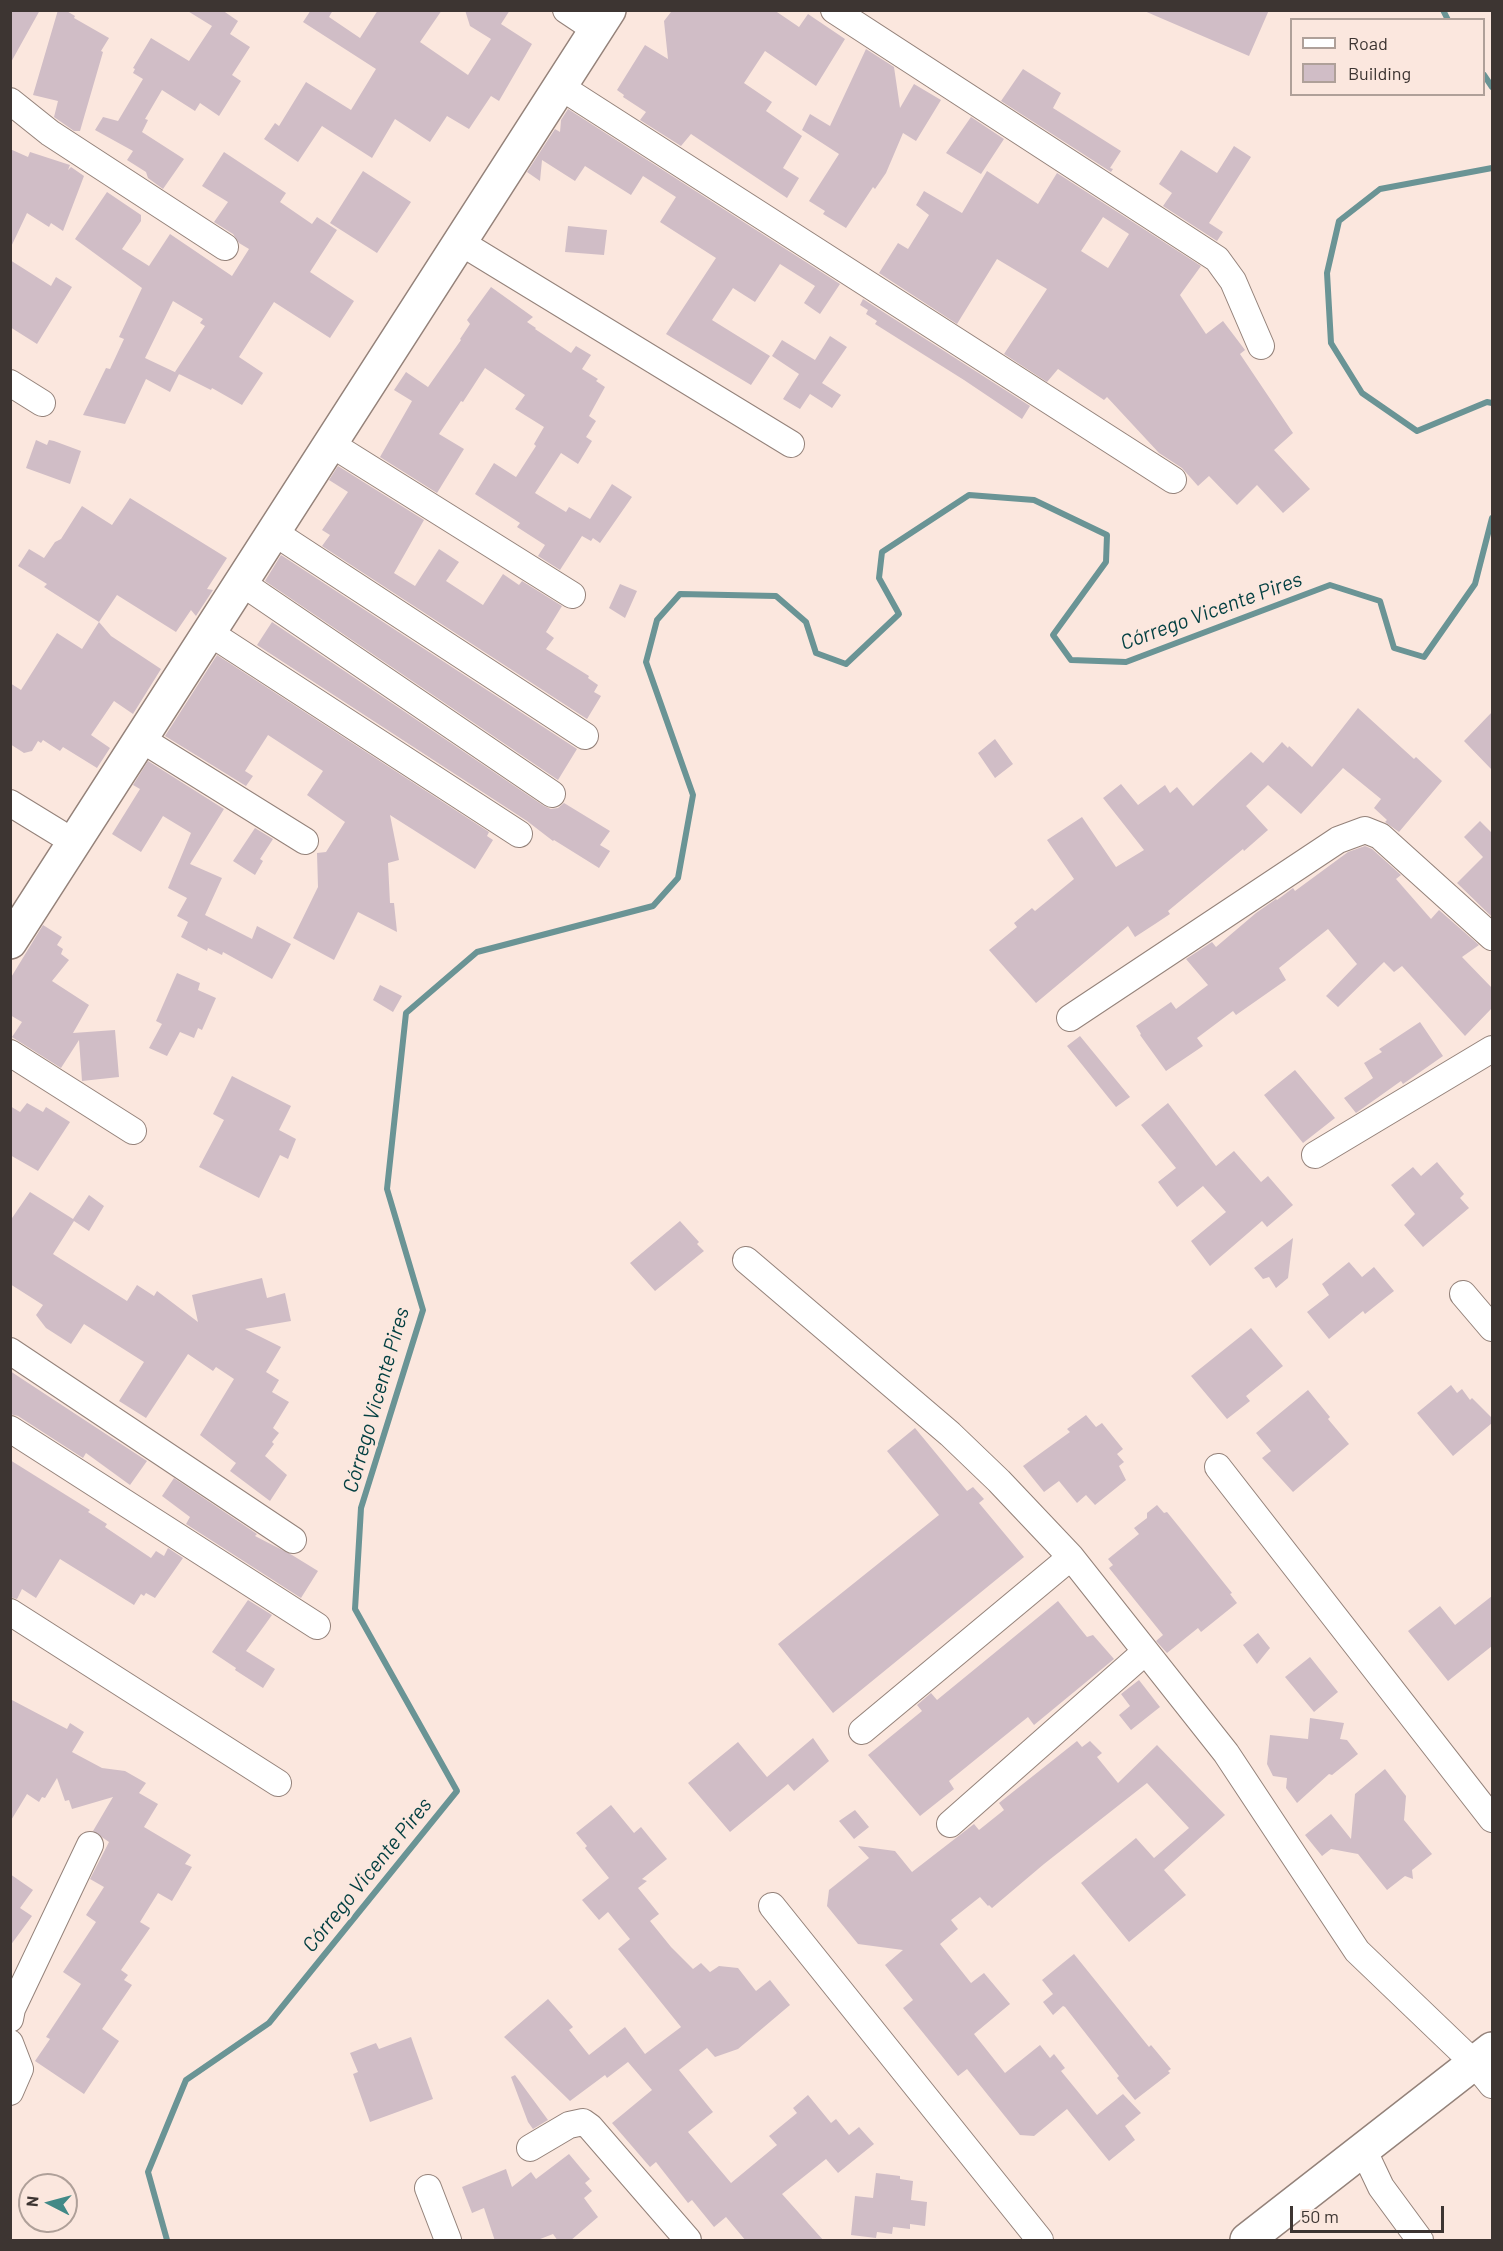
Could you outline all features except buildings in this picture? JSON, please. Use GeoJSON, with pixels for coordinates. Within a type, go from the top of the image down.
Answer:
{"type":"FeatureCollection","features":[{"type":"Feature","properties":{"kind":"street"},"geometry":{"type":"LineString","coordinates":[[10,942],[603,20],[566,10]]}},
{"type":"Feature","properties":{"kind":"street"},"geometry":{"type":"LineString","coordinates":[[834,10],[1217,259],[1233,281],[1261,346]]}},
{"type":"Feature","properties":{"kind":"street"},"geometry":{"type":"LineString","coordinates":[[561,87],[1173,480]]}},
{"type":"Feature","properties":{"kind":"street"},"geometry":{"type":"LineString","coordinates":[[10,101],[50,133],[225,247]]}},
{"type":"Feature","properties":{"kind":"street"},"geometry":{"type":"LineString","coordinates":[[460,242],[791,444]]}},
{"type":"Feature","properties":{"kind":"street"},"geometry":{"type":"LineString","coordinates":[[10,382],[42,403]]}},
{"type":"Feature","properties":{"kind":"street"},"geometry":{"type":"LineString","coordinates":[[331,444],[572,595]]}},
{"type":"Feature","properties":{"kind":"street"},"geometry":{"type":"LineString","coordinates":[[275,533],[585,736]]}},
{"type":"Feature","properties":{"kind":"street"},"geometry":{"type":"LineString","coordinates":[[242,583],[552,794]]}},
{"type":"Feature","properties":{"kind":"street"},"geometry":{"type":"LineString","coordinates":[[210,633],[519,834]]}},
{"type":"Feature","properties":{"kind":"street"},"geometry":{"type":"LineString","coordinates":[[141,739],[305,841]]}},
{"type":"Feature","properties":{"kind":"street"},"geometry":{"type":"LineString","coordinates":[[10,803],[59,833]]}},
{"type":"Feature","properties":{"kind":"street"},"geometry":{"type":"LineString","coordinates":[[1070,1018],[1338,840],[1365,830],[1380,836],[1492,937]]}},
{"type":"Feature","properties":{"kind":"street"},"geometry":{"type":"LineString","coordinates":[[1316,1155],[1492,1049]]}},
{"type":"Feature","properties":{"kind":"street"},"geometry":{"type":"LineString","coordinates":[[10,1053],[133,1131]]}},
{"type":"Feature","properties":{"kind":"street"},"geometry":{"type":"LineString","coordinates":[[746,1260],[950,1434],[999,1481],[1071,1557],[1226,1753],[1357,1952],[1487,2066],[1363,2149],[1247,2241]]}},
{"type":"Feature","properties":{"kind":"street"},"geometry":{"type":"LineString","coordinates":[[1463,1294],[1492,1328]]}},
{"type":"Feature","properties":{"kind":"street"},"geometry":{"type":"LineString","coordinates":[[10,1351],[293,1540]]}},
{"type":"Feature","properties":{"kind":"street"},"geometry":{"type":"LineString","coordinates":[[10,1429],[317,1626]]}},
{"type":"Feature","properties":{"kind":"street"},"geometry":{"type":"LineString","coordinates":[[1218,1467],[1492,1819]]}},
{"type":"Feature","properties":{"kind":"street"},"geometry":{"type":"LineString","coordinates":[[862,1731],[1071,1557]]}},
{"type":"Feature","properties":{"kind":"street"},"geometry":{"type":"LineString","coordinates":[[10,1612],[278,1783]]}},
{"type":"Feature","properties":{"kind":"street"},"geometry":{"type":"LineString","coordinates":[[950,1824],[1145,1652]]}},
{"type":"Feature","properties":{"kind":"street"},"geometry":{"type":"LineString","coordinates":[[10,2019],[12,2009],[90,1845]]}},
{"type":"Feature","properties":{"kind":"street"},"geometry":{"type":"LineString","coordinates":[[771,1906],[1040,2241]]}},
{"type":"Feature","properties":{"kind":"street"},"geometry":{"type":"LineString","coordinates":[[10,2043],[20,2069],[10,2092]]}},
{"type":"Feature","properties":{"kind":"street"},"geometry":{"type":"LineString","coordinates":[[530,2148],[568,2125],[583,2122],[590,2127],[688,2241]]}},
{"type":"Feature","properties":{"kind":"street"},"geometry":{"type":"LineString","coordinates":[[1363,2149],[1382,2187],[1420,2241]]}},
{"type":"Feature","properties":{"kind":"street"},"geometry":{"type":"LineString","coordinates":[[428,2188],[448,2241]]}},
{"type":"Feature","properties":{"kind":"waterway","name":"Córrego Vicente Pires"},"geometry":{"type":"LineString","coordinates":[[1443,10],[1447,18]]}},
{"type":"Feature","properties":{"kind":"waterway","name":"Córrego Vicente Pires"},"geometry":{"type":"LineString","coordinates":[[1485,76],[1492,87]]}},
{"type":"Feature","properties":{"kind":"waterway","name":"Córrego Vicente Pires"},"geometry":{"type":"LineString","coordinates":[[1492,168],[1380,189],[1339,221],[1327,273],[1331,343],[1362,393],[1417,431],[1487,402],[1492,403]]}},
{"type":"Feature","properties":{"kind":"waterway","name":"Córrego Vicente Pires"},"geometry":{"type":"LineString","coordinates":[[167,2240],[148,2172],[186,2080],[269,2023],[457,1791],[355,1609],[361,1508],[423,1310],[387,1189],[406,1013],[477,952],[653,906],[678,878],[693,795],[646,662],[657,620],[680,594],[776,596],[806,622],[816,653],[846,664],[899,614],[879,578],[882,552],[969,495],[1034,500],[1107,535],[1106,562],[1053,635],[1071,660],[1126,662],[1330,585],[1380,601],[1394,648],[1424,657],[1475,584],[1492,518]]}}]}
